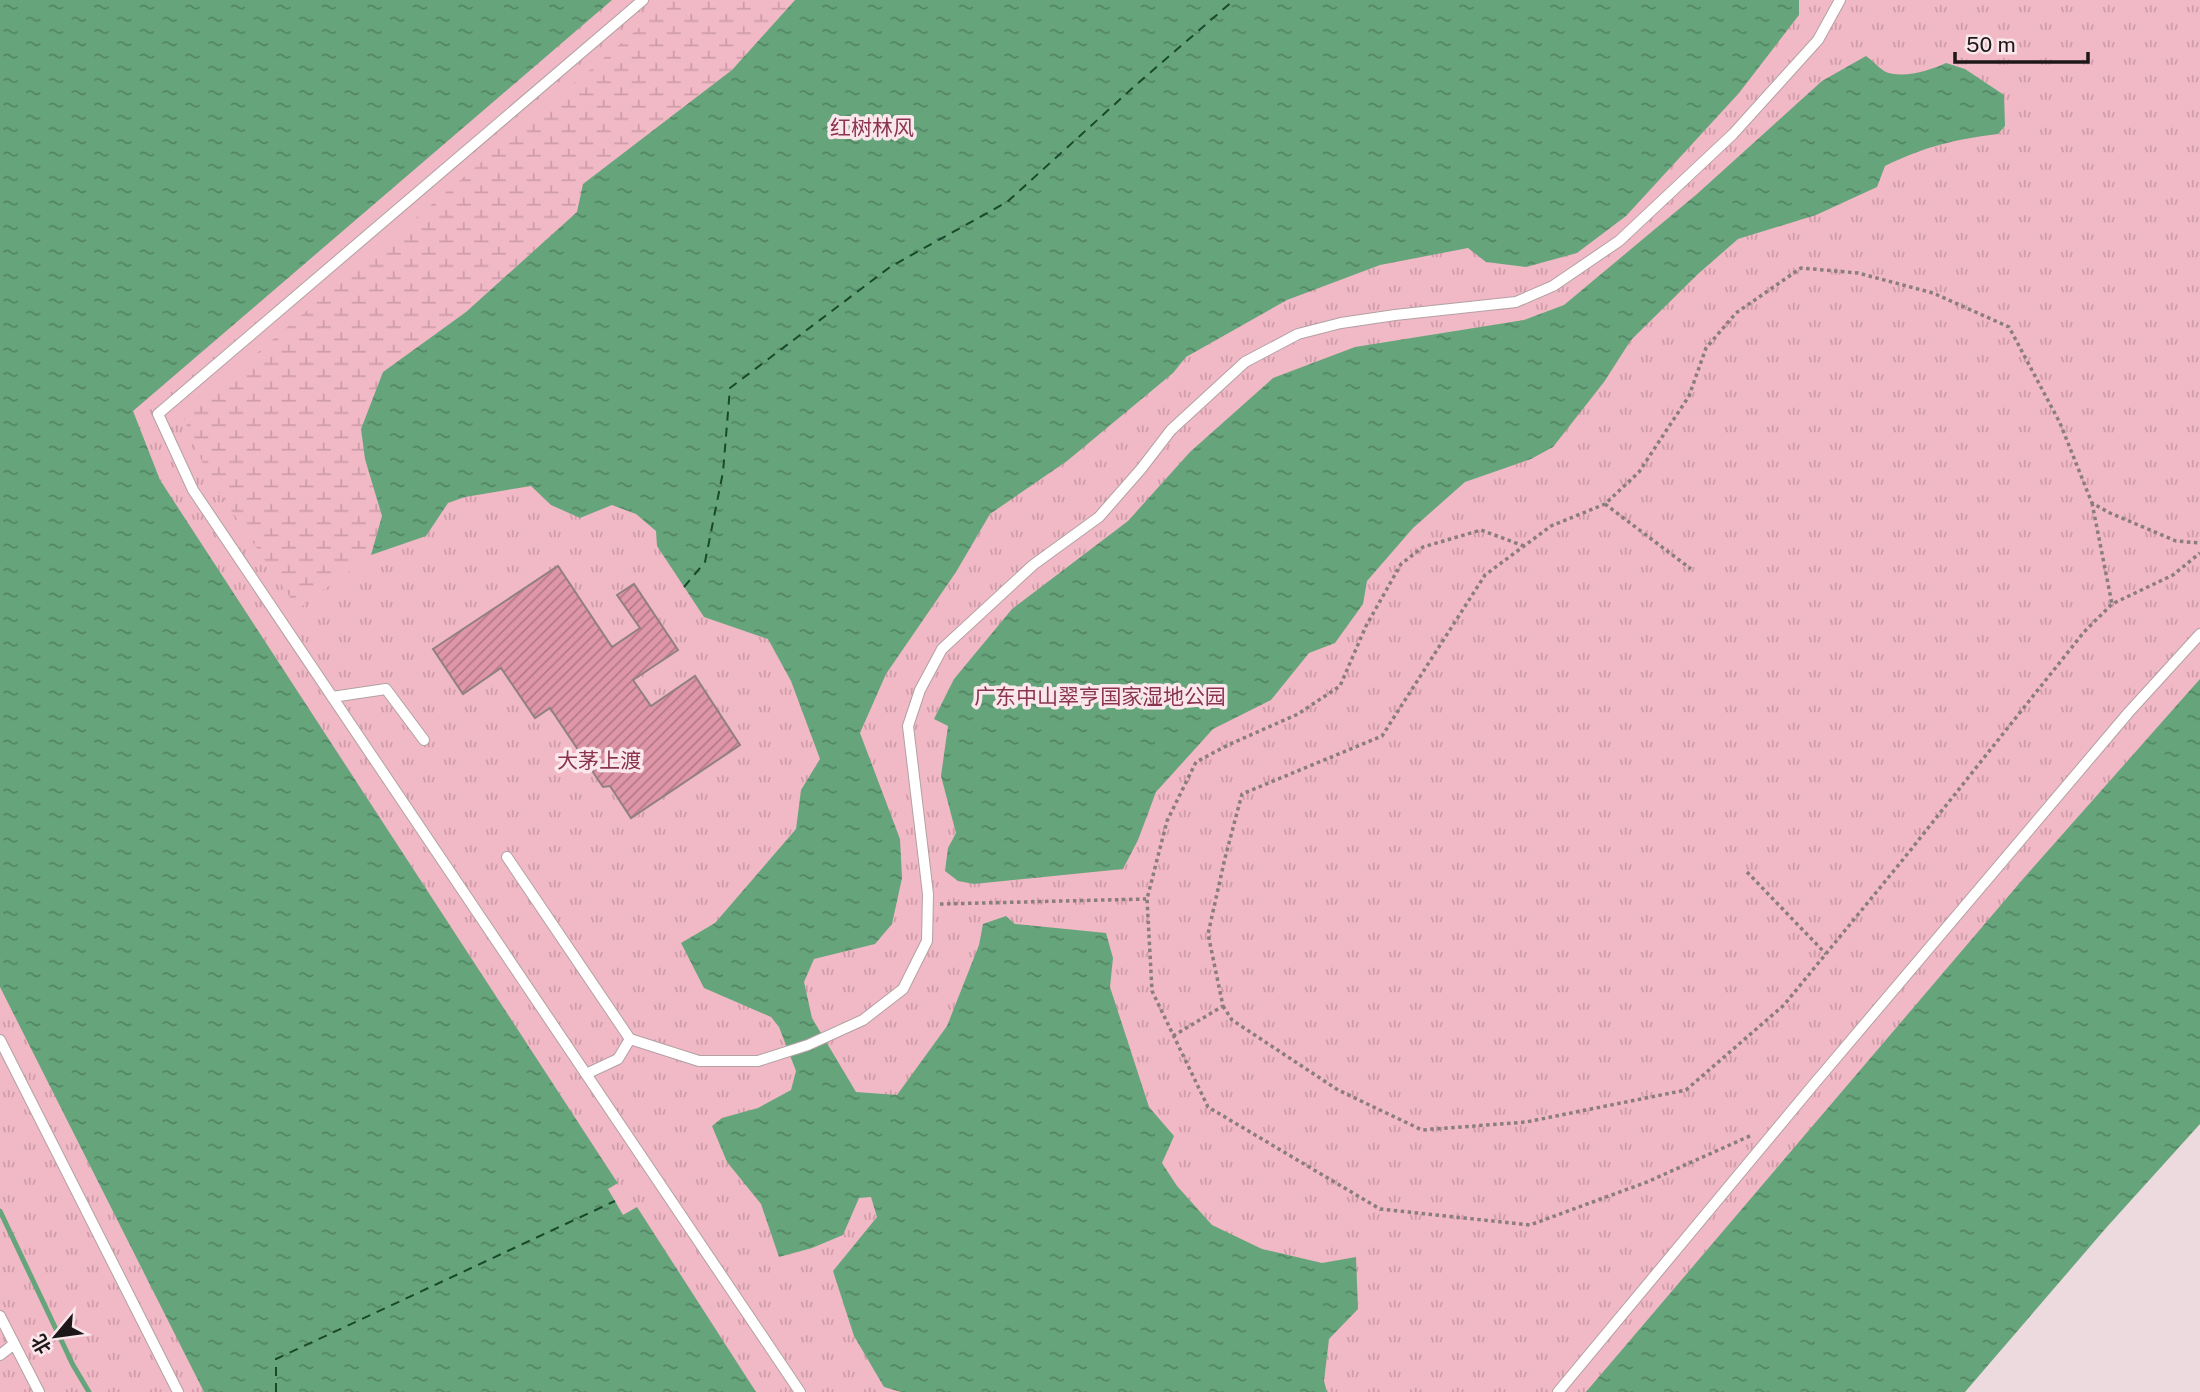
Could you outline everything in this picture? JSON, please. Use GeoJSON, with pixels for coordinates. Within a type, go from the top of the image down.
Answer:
{"type":"FeatureCollection","features":[{"type":"Feature","properties":{"kind":"lane"},"geometry":{"type":"LineString","coordinates":[[643,0],[158,414],[193,490],[586,1074],[654,1182],[800,1392]]}},
{"type":"Feature","properties":{"kind":"lane"},"geometry":{"type":"LineString","coordinates":[[507,857],[630,1039],[699,1061],[758,1061],[826,1037],[863,1020],[903,989],[927,941],[928,904],[908,726],[920,690],[942,649],[1033,565],[1099,517],[1171,430],[1245,362],[1298,334],[1341,323],[1395,314],[1516,302],[1553,286],[1619,241],[1733,134],[1818,40],[1840,0]]}},
{"type":"Feature","properties":{"kind":"lane"},"geometry":{"type":"LineString","coordinates":[[1558,1392],[1823,1073],[2129,712],[2200,634]]}},
{"type":"Feature","properties":{"kind":"lane"},"geometry":{"type":"LineString","coordinates":[[332,696],[386,689],[424,740]]}},
{"type":"Feature","properties":{"kind":"lane"},"geometry":{"type":"LineString","coordinates":[[586,1074],[618,1059],[630,1039]]}},
{"type":"Feature","properties":{"kind":"lane"},"geometry":{"type":"LineString","coordinates":[[0,1040],[178,1392]]}},
{"type":"Feature","properties":{"kind":"lane"},"geometry":{"type":"LineString","coordinates":[[0,1316],[39,1392]]}},
{"type":"Feature","properties":{"kind":"lane"},"geometry":{"type":"LineString","coordinates":[[0,1355],[14,1344]]}},
{"type":"Feature","properties":{"kind":"path"},"geometry":{"type":"LineString","coordinates":[[2112,604],[2092,503],[2060,423],[2009,327],[1933,293],[1858,273],[1801,268],[1736,313],[1706,348],[1689,396],[1639,472],[1605,504],[1551,526],[1485,575],[1382,736],[1242,794],[1208,934],[1223,1006],[1232,1020],[1338,1090],[1422,1130],[1526,1122],[1686,1090],[1784,1005],[2084,632],[2112,604],[2173,575],[2200,553]]}},
{"type":"Feature","properties":{"kind":"path"},"geometry":{"type":"LineString","coordinates":[[2092,503],[2176,541],[2200,543]]}},
{"type":"Feature","properties":{"kind":"path"},"geometry":{"type":"LineString","coordinates":[[1605,504],[1691,569]]}},
{"type":"Feature","properties":{"kind":"path"},"geometry":{"type":"LineString","coordinates":[[1524,546],[1481,530],[1423,547],[1401,564],[1366,626],[1340,686],[1298,714],[1196,762],[1167,821],[1147,899],[1152,991],[1208,1107],[1380,1209],[1530,1225],[1647,1182],[1758,1133]]}},
{"type":"Feature","properties":{"kind":"path"},"geometry":{"type":"LineString","coordinates":[[1747,872],[1826,954]]}},
{"type":"Feature","properties":{"kind":"path"},"geometry":{"type":"LineString","coordinates":[[928,904],[1147,899]]}},
{"type":"Feature","properties":{"kind":"path"},"geometry":{"type":"LineString","coordinates":[[1173,1035],[1223,1006]]}},
{"type":"Feature","properties":{"kind":"green space","name":"广东中山翠亨国家湿地公园"},"geometry":{"type":"Polygon","coordinates":[[[0,0],[2200,0],[2200,706],[1613,1392],[0,1392],[0,0]]]}},
{"type":"Feature","properties":{"kind":"green space"},"geometry":{"type":"Polygon","coordinates":[[[672,0],[795,0],[732,70],[584,184],[577,212],[466,312],[383,372],[365,459],[382,516],[371,555],[298,609],[208,476],[183,416],[672,0]]]}},
{"type":"Feature","properties":{"kind":"water"},"geometry":{"type":"Polygon","coordinates":[[[0,0],[612,0],[133,411],[160,480],[618,1183],[608,1189],[623,1215],[637,1207],[756,1392],[204,1392],[0,987],[0,0]]]}},
{"type":"Feature","properties":{"kind":"water"},"geometry":{"type":"Polygon","coordinates":[[[795,0],[1799,0],[1799,15],[1739,93],[1626,216],[1577,253],[1526,267],[1486,262],[1468,248],[1380,265],[1287,300],[1186,357],[1173,373],[1067,461],[990,514],[956,572],[886,674],[860,733],[900,839],[902,878],[892,924],[875,944],[814,959],[804,982],[812,1018],[856,1092],[897,1095],[947,1026],[979,945],[983,924],[1006,916],[1015,924],[1106,933],[1113,958],[1110,987],[1149,1107],[1174,1136],[1162,1163],[1177,1186],[1212,1225],[1262,1249],[1322,1263],[1356,1257],[1358,1309],[1329,1339],[1324,1381],[1327,1392],[901,1392],[884,1387],[854,1336],[833,1271],[877,1217],[871,1197],[859,1198],[843,1235],[812,1248],[779,1257],[761,1204],[727,1162],[712,1126],[722,1118],[758,1108],[791,1090],[796,1071],[779,1027],[771,1017],[704,988],[681,943],[715,923],[796,829],[801,790],[820,759],[791,681],[768,639],[704,617],[657,546],[656,531],[636,514],[612,505],[580,518],[551,505],[531,486],[465,497],[448,503],[426,536],[371,555],[382,516],[365,459],[361,429],[383,372],[466,312],[577,212],[583,184],[732,70],[795,0]]]}},
{"type":"Feature","properties":{"kind":"water"},"geometry":{"type":"Polygon","coordinates":[[[1866,56],[1891,74],[1916,73],[1946,63],[1965,69],[2004,95],[2005,126],[1998,134],[1940,145],[1899,159],[1885,166],[1877,187],[1816,215],[1738,239],[1631,340],[1604,382],[1553,447],[1531,459],[1465,482],[1413,528],[1367,581],[1363,604],[1335,643],[1309,653],[1271,700],[1213,729],[1156,792],[1138,840],[1123,869],[974,884],[958,881],[945,871],[948,848],[956,833],[941,776],[948,726],[934,719],[954,679],[1012,609],[1128,521],[1190,452],[1273,378],[1355,347],[1524,320],[1564,305],[1697,194],[1822,81],[1866,56]]]}},
{"type":"Feature","properties":{"kind":"water"},"geometry":{"type":"Polygon","coordinates":[[[2200,679],[2200,1124],[2106,1228],[1965,1392],[1586,1392],[2023,879],[2200,679]]]}},
{"type":"Feature","properties":{"kind":"building"},"geometry":{"type":"Polygon","coordinates":[[[558,566],[612,647],[640,628],[617,595],[634,584],[678,650],[633,680],[651,706],[695,676],[740,745],[631,818],[610,786],[603,787],[550,708],[535,718],[501,668],[463,694],[433,649],[558,566]]]}},
{"type":"Feature","properties":{"kind":"waterway"},"geometry":{"type":"LineString","coordinates":[[0,1211],[73,1365],[89,1392]]}},
{"type":"Feature","properties":{"kind":"ferry route"},"geometry":{"type":"LineString","coordinates":[[684,587],[705,562],[723,472],[730,388],[890,267],[1007,202],[1234,0]]}},
{"type":"Feature","properties":{"kind":"ferry route"},"geometry":{"type":"LineString","coordinates":[[276,1392],[276,1359],[615,1201]]}},
{"type":"Feature","properties":{"kind":"park label","name":"红树林风"},"geometry":{"type":"Point","coordinates":[872,127]}},
{"type":"Feature","properties":{"kind":"park label","name":"大茅上渡"},"geometry":{"type":"Point","coordinates":[599,760]}}]}
